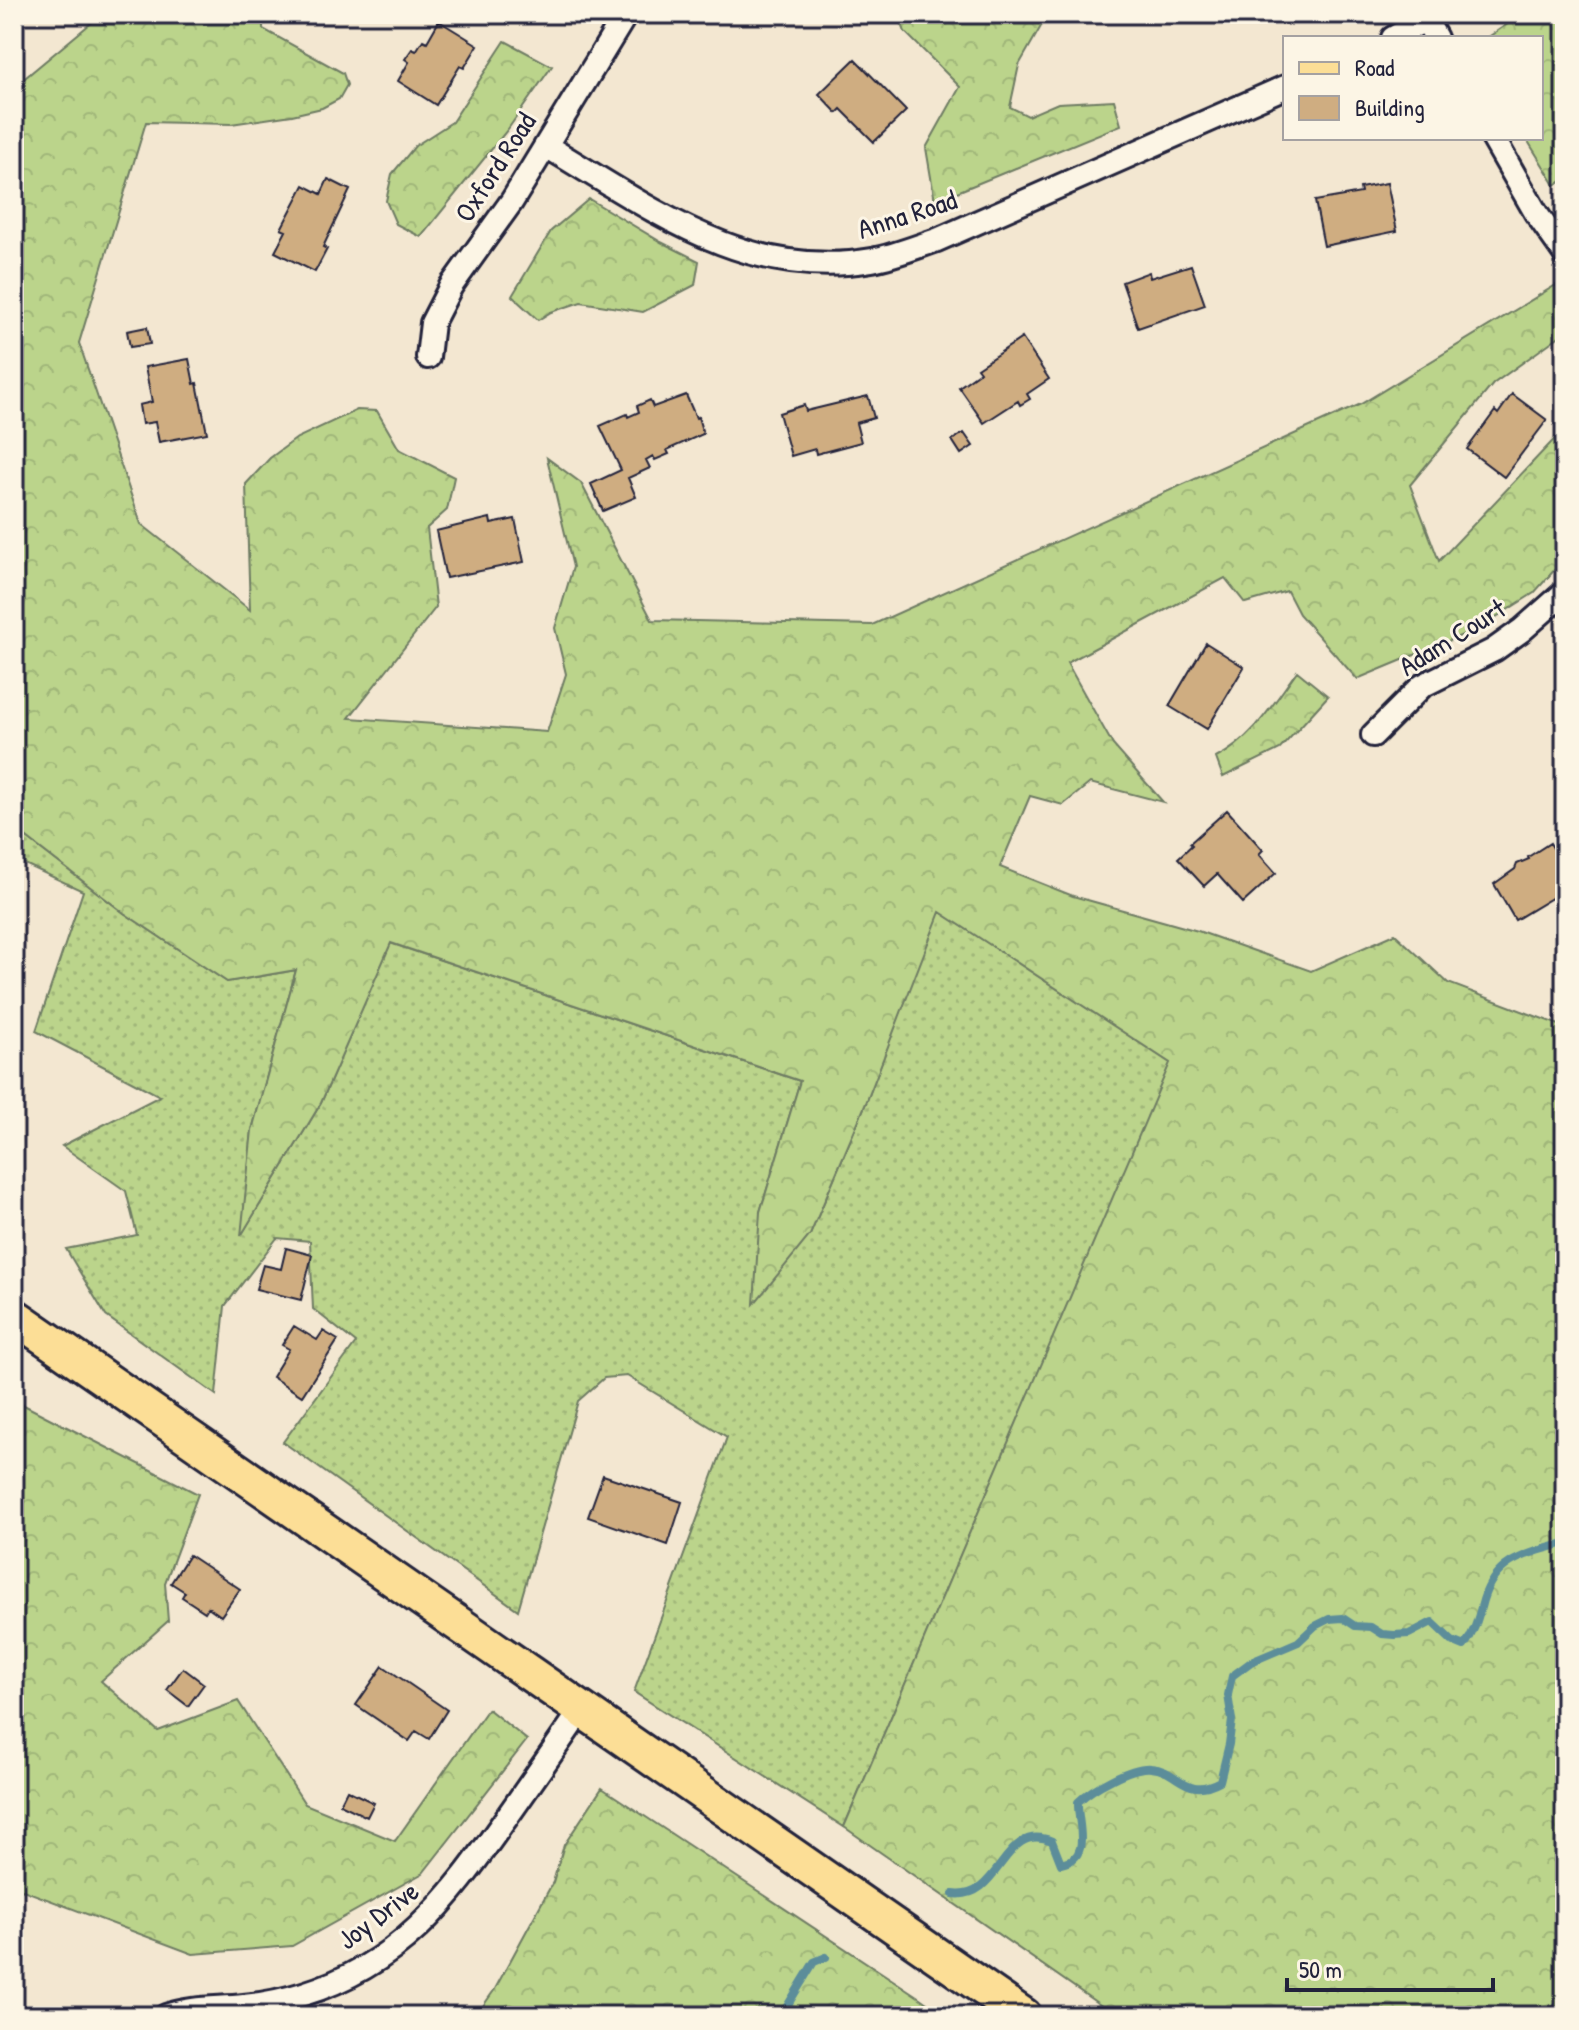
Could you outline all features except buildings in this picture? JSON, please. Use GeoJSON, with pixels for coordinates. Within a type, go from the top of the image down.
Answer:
{"type":"FeatureCollection","features":[{"type":"Feature","properties":{"kind":"main road"},"geometry":{"type":"LineString","coordinates":[[14,1316],[1024,2016]]}},
{"type":"Feature","properties":{"kind":"street","name":"Oxford Road"},"geometry":{"type":"LineString","coordinates":[[428,357],[432,323],[451,286],[512,201],[626,14]]}},
{"type":"Feature","properties":{"kind":"street"},"geometry":{"type":"LineString","coordinates":[[1399,36],[1432,24]]}},
{"type":"Feature","properties":{"kind":"street","name":"Anna Road"},"geometry":{"type":"LineString","coordinates":[[546,146],[685,229],[719,244],[739,251],[799,262],[855,262],[889,256],[937,240],[1283,88]]}},
{"type":"Feature","properties":{"kind":"street"},"geometry":{"type":"LineString","coordinates":[[1494,140],[1536,213],[1565,254]]}},
{"type":"Feature","properties":{"kind":"street","name":"Adam Court"},"geometry":{"type":"LineString","coordinates":[[1373,735],[1422,686],[1494,650],[1565,592]]}},
{"type":"Feature","properties":{"kind":"street","name":"Joy Drive"},"geometry":{"type":"LineString","coordinates":[[166,2016],[186,2009],[244,2007],[306,1993],[349,1975],[392,1950],[418,1929],[458,1886],[582,1709]]}},
{"type":"Feature","properties":{"kind":"green space"},"geometry":{"type":"Polygon","coordinates":[[[102,14],[263,14],[263,29],[343,73],[347,85],[339,99],[322,108],[231,124],[146,122],[79,343],[141,524],[250,610],[246,484],[270,458],[297,438],[357,410],[377,411],[399,449],[454,477],[447,510],[427,528],[436,607],[349,718],[547,732],[566,674],[555,628],[573,567],[547,458],[581,483],[652,620],[872,625],[1361,404],[1556,285],[1565,293],[1565,332],[1493,384],[1410,485],[1439,561],[1565,428],[1565,558],[1534,593],[1477,629],[1357,679],[1299,614],[1287,591],[1245,603],[1225,578],[1067,663],[1113,745],[1163,802],[1090,783],[1063,805],[1030,796],[1000,867],[1073,896],[1198,931],[1311,971],[1395,934],[1448,983],[1559,1025],[1565,1022],[1565,2016],[1116,2016],[844,1827],[1170,1063],[940,912],[866,1103],[810,1235],[754,1304],[760,1212],[800,1081],[391,943],[321,1103],[241,1236],[252,1130],[296,970],[227,982],[124,913],[14,828],[14,87],[102,14]]]}},
{"type":"Feature","properties":{"kind":"green space"},"geometry":{"type":"Polygon","coordinates":[[[898,14],[1048,14],[1019,65],[1010,107],[1028,116],[1058,103],[1114,100],[1121,125],[935,201],[926,148],[960,87],[905,32],[898,14]]]}},
{"type":"Feature","properties":{"kind":"green space"},"geometry":{"type":"Polygon","coordinates":[[[1522,14],[1565,14],[1565,179],[1555,185],[1527,140],[1543,140],[1543,36],[1490,36],[1522,14]]]}},
{"type":"Feature","properties":{"kind":"green space"},"geometry":{"type":"Polygon","coordinates":[[[505,41],[552,66],[508,129],[421,237],[396,224],[386,201],[392,174],[415,146],[452,122],[505,41]]]}},
{"type":"Feature","properties":{"kind":"green space"},"geometry":{"type":"Polygon","coordinates":[[[589,199],[699,261],[695,285],[643,312],[581,302],[538,320],[512,296],[551,231],[589,199]]]}},
{"type":"Feature","properties":{"kind":"green space"},"geometry":{"type":"Polygon","coordinates":[[[1297,671],[1328,696],[1280,749],[1223,777],[1216,758],[1252,731],[1297,671]]]}},
{"type":"Feature","properties":{"kind":"green space"},"geometry":{"type":"Polygon","coordinates":[[[14,828],[124,913],[227,982],[296,970],[252,1130],[242,1234],[321,1103],[390,943],[800,1081],[760,1212],[810,1235],[866,1103],[939,911],[1171,1063],[844,1827],[634,1692],[727,1437],[627,1376],[604,1378],[578,1401],[518,1610],[283,1442],[356,1343],[313,1309],[310,1241],[277,1238],[225,1306],[216,1395],[106,1316],[66,1249],[137,1235],[126,1191],[62,1146],[160,1096],[36,1031],[83,891],[14,859],[14,828]]]}},
{"type":"Feature","properties":{"kind":"green space"},"geometry":{"type":"Polygon","coordinates":[[[14,1400],[198,1494],[165,1583],[168,1621],[101,1681],[158,1731],[238,1701],[305,1804],[395,1841],[488,1709],[527,1740],[423,1873],[292,1946],[193,1954],[23,1890],[14,1896],[14,1400]]]}},
{"type":"Feature","properties":{"kind":"green space"},"geometry":{"type":"Polygon","coordinates":[[[602,1788],[945,2016],[476,2016],[495,1989],[553,1882],[564,1845],[602,1788]]]}},
{"type":"Feature","properties":{"kind":"waterway"},"geometry":{"type":"LineString","coordinates":[[953,1894],[969,1893],[982,1886],[1022,1841],[1035,1838],[1052,1841],[1061,1864],[1071,1861],[1080,1848],[1078,1802],[1123,1774],[1151,1768],[1190,1786],[1208,1786],[1220,1781],[1232,1720],[1228,1695],[1232,1676],[1251,1662],[1298,1642],[1315,1626],[1329,1619],[1343,1618],[1355,1626],[1371,1627],[1382,1634],[1394,1635],[1409,1634],[1432,1622],[1452,1641],[1464,1646],[1474,1630],[1483,1600],[1496,1575],[1515,1560],[1565,1543]]}},
{"type":"Feature","properties":{"kind":"waterway"},"geometry":{"type":"LineString","coordinates":[[781,2016],[814,1962],[826,1957]]}}]}
